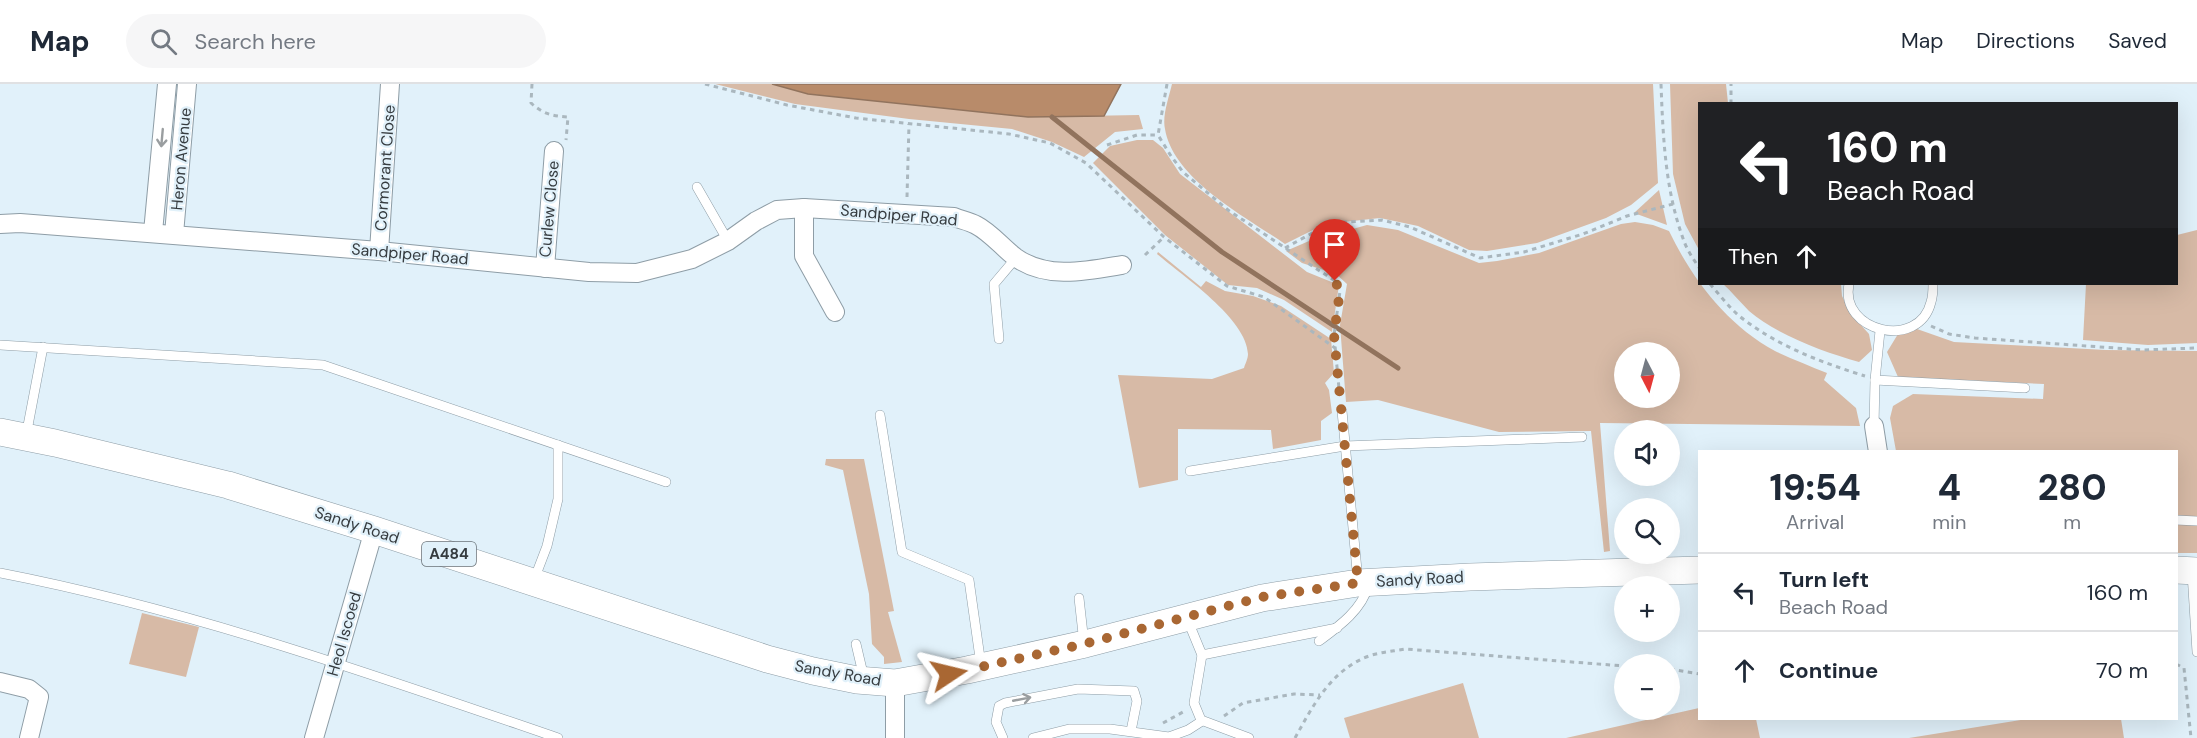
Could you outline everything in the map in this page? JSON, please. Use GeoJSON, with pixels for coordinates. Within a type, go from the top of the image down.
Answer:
{"type":"FeatureCollection","features":[{"type":"Feature","properties":{"kind":"main road","name":"Sandy Road"},"geometry":{"type":"LineString","coordinates":[[13,435],[228,485],[374,530],[767,659],[813,671],[895,683],[981,668],[1084,644],[1262,597],[1363,583],[1481,576],[1698,570]]}},
{"type":"Feature","properties":{"kind":"street","name":"Heron Avenue"},"geometry":{"type":"LineString","coordinates":[[153,232],[167,84]]}},
{"type":"Feature","properties":{"kind":"street","name":"Heron Avenue"},"geometry":{"type":"LineString","coordinates":[[174,234],[187,84]]}},
{"type":"Feature","properties":{"kind":"street","name":"Cormorant Close"},"geometry":{"type":"LineString","coordinates":[[379,251],[390,84]]}},
{"type":"Feature","properties":{"kind":"street","name":"Curlew Close"},"geometry":{"type":"LineString","coordinates":[[545,268],[554,151]]}},
{"type":"Feature","properties":{"kind":"street","name":"Sandpiper Road"},"geometry":{"type":"LineString","coordinates":[[0,224],[20,223],[153,232],[379,251],[589,273],[637,273],[692,259],[729,241],[756,221],[777,210],[804,208],[954,217],[976,225],[1016,258],[1038,268],[1067,272],[1122,265]]}},
{"type":"Feature","properties":{"kind":"street"},"geometry":{"type":"LineString","coordinates":[[804,208],[804,256],[835,312]]}},
{"type":"Feature","properties":{"kind":"street"},"geometry":{"type":"LineString","coordinates":[[1874,426],[1878,450]]}},
{"type":"Feature","properties":{"kind":"street","name":"Heol Iscoed"},"geometry":{"type":"LineString","coordinates":[[314,738],[374,530]]}},
{"type":"Feature","properties":{"kind":"street"},"geometry":{"type":"LineString","coordinates":[[0,682],[29,689],[39,697],[29,738]]}},
{"type":"Feature","properties":{"kind":"street"},"geometry":{"type":"LineString","coordinates":[[895,683],[895,738]]}},
{"type":"Feature","properties":{"kind":"lane"},"geometry":{"type":"LineString","coordinates":[[697,187],[729,241]]}},
{"type":"Feature","properties":{"kind":"lane"},"geometry":{"type":"LineString","coordinates":[[999,339],[994,284],[1016,258]]}},
{"type":"Feature","properties":{"kind":"lane"},"geometry":{"type":"LineString","coordinates":[[1849,285],[1852,307],[1862,321],[1880,331],[1892,332],[1907,329],[1920,321],[1931,303],[1933,285]]}},
{"type":"Feature","properties":{"kind":"lane"},"geometry":{"type":"LineString","coordinates":[[1874,426],[1875,380],[1880,331]]}},
{"type":"Feature","properties":{"kind":"lane"},"geometry":{"type":"LineString","coordinates":[[0,345],[323,365],[666,482]]}},
{"type":"Feature","properties":{"kind":"lane"},"geometry":{"type":"LineString","coordinates":[[13,435],[43,347]]}},
{"type":"Feature","properties":{"kind":"lane"},"geometry":{"type":"LineString","coordinates":[[1875,380],[2025,388]]}},
{"type":"Feature","properties":{"kind":"lane"},"geometry":{"type":"LineString","coordinates":[[1319,641],[1337,628],[1365,598],[1342,411]]}},
{"type":"Feature","properties":{"kind":"lane"},"geometry":{"type":"LineString","coordinates":[[880,414],[902,552],[969,580],[981,668]]}},
{"type":"Feature","properties":{"kind":"lane"},"geometry":{"type":"LineString","coordinates":[[1190,471],[1345,446],[1582,437]]}},
{"type":"Feature","properties":{"kind":"lane"},"geometry":{"type":"LineString","coordinates":[[533,582],[547,546],[558,499],[558,445]]}},
{"type":"Feature","properties":{"kind":"lane"},"geometry":{"type":"LineString","coordinates":[[2178,520],[2197,521]]}},
{"type":"Feature","properties":{"kind":"lane"},"geometry":{"type":"LineString","coordinates":[[2188,571],[2197,652]]}},
{"type":"Feature","properties":{"kind":"lane"},"geometry":{"type":"LineString","coordinates":[[0,573],[65,585],[144,604],[232,629],[558,738]]}},
{"type":"Feature","properties":{"kind":"lane"},"geometry":{"type":"LineString","coordinates":[[1079,598],[1084,644]]}},
{"type":"Feature","properties":{"kind":"lane"},"geometry":{"type":"LineString","coordinates":[[1186,616],[1202,655],[1194,703],[1202,721],[1249,738]]}},
{"type":"Feature","properties":{"kind":"lane"},"geometry":{"type":"LineString","coordinates":[[1202,655],[1337,628]]}},
{"type":"Feature","properties":{"kind":"lane"},"geometry":{"type":"LineString","coordinates":[[856,644],[864,680]]}},
{"type":"Feature","properties":{"kind":"lane"},"geometry":{"type":"LineString","coordinates":[[1003,738],[996,722],[999,706],[1078,689],[1134,691],[1137,701],[1131,731]]}},
{"type":"Feature","properties":{"kind":"lane"},"geometry":{"type":"LineString","coordinates":[[1032,738],[1069,729],[1131,731],[1169,737],[1188,730],[1202,721]]}},
{"type":"Feature","properties":{"kind":"path"},"geometry":{"type":"LineString","coordinates":[[705,84],[787,105],[856,118],[1009,134],[1050,144],[1086,164],[1164,237],[1227,286],[1264,297],[1335,348]]}},
{"type":"Feature","properties":{"kind":"path"},"geometry":{"type":"LineString","coordinates":[[1167,84],[1158,135],[1177,164],[1196,184],[1228,210],[1335,281],[1340,291],[1334,335],[1342,411]]}},
{"type":"Feature","properties":{"kind":"path"},"geometry":{"type":"LineString","coordinates":[[1662,84],[1663,142],[1673,204],[1684,242],[1698,266]]}},
{"type":"Feature","properties":{"kind":"path"},"geometry":{"type":"LineString","coordinates":[[1731,84],[1731,102]]}},
{"type":"Feature","properties":{"kind":"path"},"geometry":{"type":"LineString","coordinates":[[906,214],[909,124]]}},
{"type":"Feature","properties":{"kind":"path"},"geometry":{"type":"LineString","coordinates":[[1107,145],[1137,135],[1158,135]]}},
{"type":"Feature","properties":{"kind":"path"},"geometry":{"type":"LineString","coordinates":[[1285,248],[1316,231],[1345,222],[1382,220],[1410,227],[1480,258],[1524,252],[1583,234],[1628,216],[1673,204]]}},
{"type":"Feature","properties":{"kind":"path"},"geometry":{"type":"LineString","coordinates":[[1145,255],[1164,237]]}},
{"type":"Feature","properties":{"kind":"path"},"geometry":{"type":"LineString","coordinates":[[1711,285],[1738,314],[1786,346],[1821,362],[1875,380]]}},
{"type":"Feature","properties":{"kind":"path"},"geometry":{"type":"LineString","coordinates":[[1920,321],[1949,334],[1975,338],[2143,350],[2197,348]]}},
{"type":"Feature","properties":{"kind":"path"},"geometry":{"type":"LineString","coordinates":[[1295,738],[1325,687],[1346,667],[1372,655],[1405,649],[1614,665]]}},
{"type":"Feature","properties":{"kind":"path"},"geometry":{"type":"LineString","coordinates":[[2178,665],[2184,668],[2187,682],[2191,738]]}},
{"type":"Feature","properties":{"kind":"path"},"geometry":{"type":"LineString","coordinates":[[1680,671],[1698,674]]}},
{"type":"Feature","properties":{"kind":"path"},"geometry":{"type":"LineString","coordinates":[[1220,727],[1224,716],[1243,704],[1294,694],[1320,695]]}},
{"type":"Feature","properties":{"kind":"path"},"geometry":{"type":"LineString","coordinates":[[1158,735],[1161,724],[1181,712],[1196,708]]}},
{"type":"Feature","properties":{"kind":"shaded area"},"geometry":{"type":"Polygon","coordinates":[[[715,84],[772,84],[808,94],[1028,117],[1139,115],[1143,129],[1115,132],[1084,157],[1052,142],[1012,129],[909,119],[795,104],[715,84]]]}},
{"type":"Feature","properties":{"kind":"shaded area"},"geometry":{"type":"Polygon","coordinates":[[[772,84],[1121,84],[1104,116],[1028,117],[808,94],[772,84]]]}},
{"type":"Feature","properties":{"kind":"shaded area"},"geometry":{"type":"Polygon","coordinates":[[[1172,84],[1653,84],[1658,183],[1631,205],[1606,218],[1537,243],[1487,251],[1469,250],[1418,226],[1380,218],[1325,224],[1285,244],[1213,195],[1182,164],[1171,147],[1164,124],[1172,84]]]}},
{"type":"Feature","properties":{"kind":"shaded area"},"geometry":{"type":"Polygon","coordinates":[[[1670,84],[1726,84],[1728,102],[1698,102],[1698,248],[1685,224],[1673,174],[1670,84]]]}},
{"type":"Feature","properties":{"kind":"shaded area"},"geometry":{"type":"Polygon","coordinates":[[[1137,140],[1153,140],[1163,148],[1180,174],[1307,272],[1339,285],[1332,332],[1284,300],[1257,288],[1228,285],[1165,235],[1093,163],[1110,146],[1137,140]]]}},
{"type":"Feature","properties":{"kind":"shaded area"},"geometry":{"type":"Polygon","coordinates":[[[1659,190],[1667,225],[1634,213],[1659,190]]]}},
{"type":"Feature","properties":{"kind":"shaded area"},"geometry":{"type":"Polygon","coordinates":[[[1635,222],[1669,231],[1698,280],[1698,285],[1702,285],[1726,314],[1741,328],[1775,351],[1827,373],[1824,380],[1856,408],[1860,426],[1680,424],[1680,420],[1614,420],[1614,423],[1600,423],[1610,551],[1604,552],[1591,431],[1499,432],[1378,400],[1346,402],[1340,325],[1347,284],[1336,274],[1302,263],[1286,251],[1309,241],[1367,225],[1398,230],[1479,263],[1539,253],[1621,224],[1635,222]]]}},
{"type":"Feature","properties":{"kind":"shaded area"},"geometry":{"type":"Polygon","coordinates":[[[2197,230],[2197,343],[2148,345],[2083,340],[2086,285],[2178,285],[2178,235],[2197,230]]]}},
{"type":"Feature","properties":{"kind":"shaded area"},"geometry":{"type":"Polygon","coordinates":[[[1158,252],[1201,287],[1206,281],[1225,291],[1253,296],[1281,306],[1331,339],[1334,373],[1325,383],[1329,390],[1332,413],[1321,421],[1321,440],[1273,449],[1271,430],[1178,429],[1178,480],[1139,488],[1118,375],[1212,379],[1244,368],[1248,356],[1245,341],[1226,313],[1157,254],[1158,252]]]}},
{"type":"Feature","properties":{"kind":"shaded area"},"geometry":{"type":"Polygon","coordinates":[[[1724,285],[1841,285],[1842,296],[1851,314],[1869,334],[1872,350],[1859,362],[1801,342],[1773,328],[1749,311],[1724,285]]]}},
{"type":"Feature","properties":{"kind":"shaded area"},"geometry":{"type":"Polygon","coordinates":[[[1917,329],[1954,342],[2106,350],[2197,351],[2197,553],[2178,553],[2178,450],[1896,450],[1890,418],[1893,406],[1913,394],[2043,399],[2044,384],[1898,377],[1887,352],[1898,334],[1917,329]]]}},
{"type":"Feature","properties":{"kind":"shaded area"},"geometry":{"type":"Polygon","coordinates":[[[826,459],[864,459],[894,611],[888,612],[902,662],[884,664],[884,657],[872,644],[869,594],[843,470],[825,465],[826,459]]]}},
{"type":"Feature","properties":{"kind":"shaded area"},"geometry":{"type":"Polygon","coordinates":[[[142,613],[199,627],[186,677],[129,664],[142,613]]]}},
{"type":"Feature","properties":{"kind":"shaded area"},"geometry":{"type":"Polygon","coordinates":[[[1463,683],[1479,738],[1350,738],[1344,718],[1463,683]]]}},
{"type":"Feature","properties":{"kind":"shaded area"},"geometry":{"type":"Polygon","coordinates":[[[1698,708],[1698,720],[1756,720],[1760,738],[1566,738],[1646,720],[1680,720],[1680,712],[1698,708]]]}},
{"type":"Feature","properties":{"kind":"shaded area"},"geometry":{"type":"Polygon","coordinates":[[[2021,720],[2121,720],[2124,738],[1909,738],[2021,720]]]}},
{"type":"Feature","properties":{"kind":"waterway"},"geometry":{"type":"LineString","coordinates":[[1052,117],[1222,252],[1398,368]]}},
{"type":"Feature","properties":{"kind":"route"},"geometry":{"type":"LineString","coordinates":[[949,674],[1084,644],[1262,597],[1358,583],[1334,335],[1340,291],[1335,281]]}}]}
